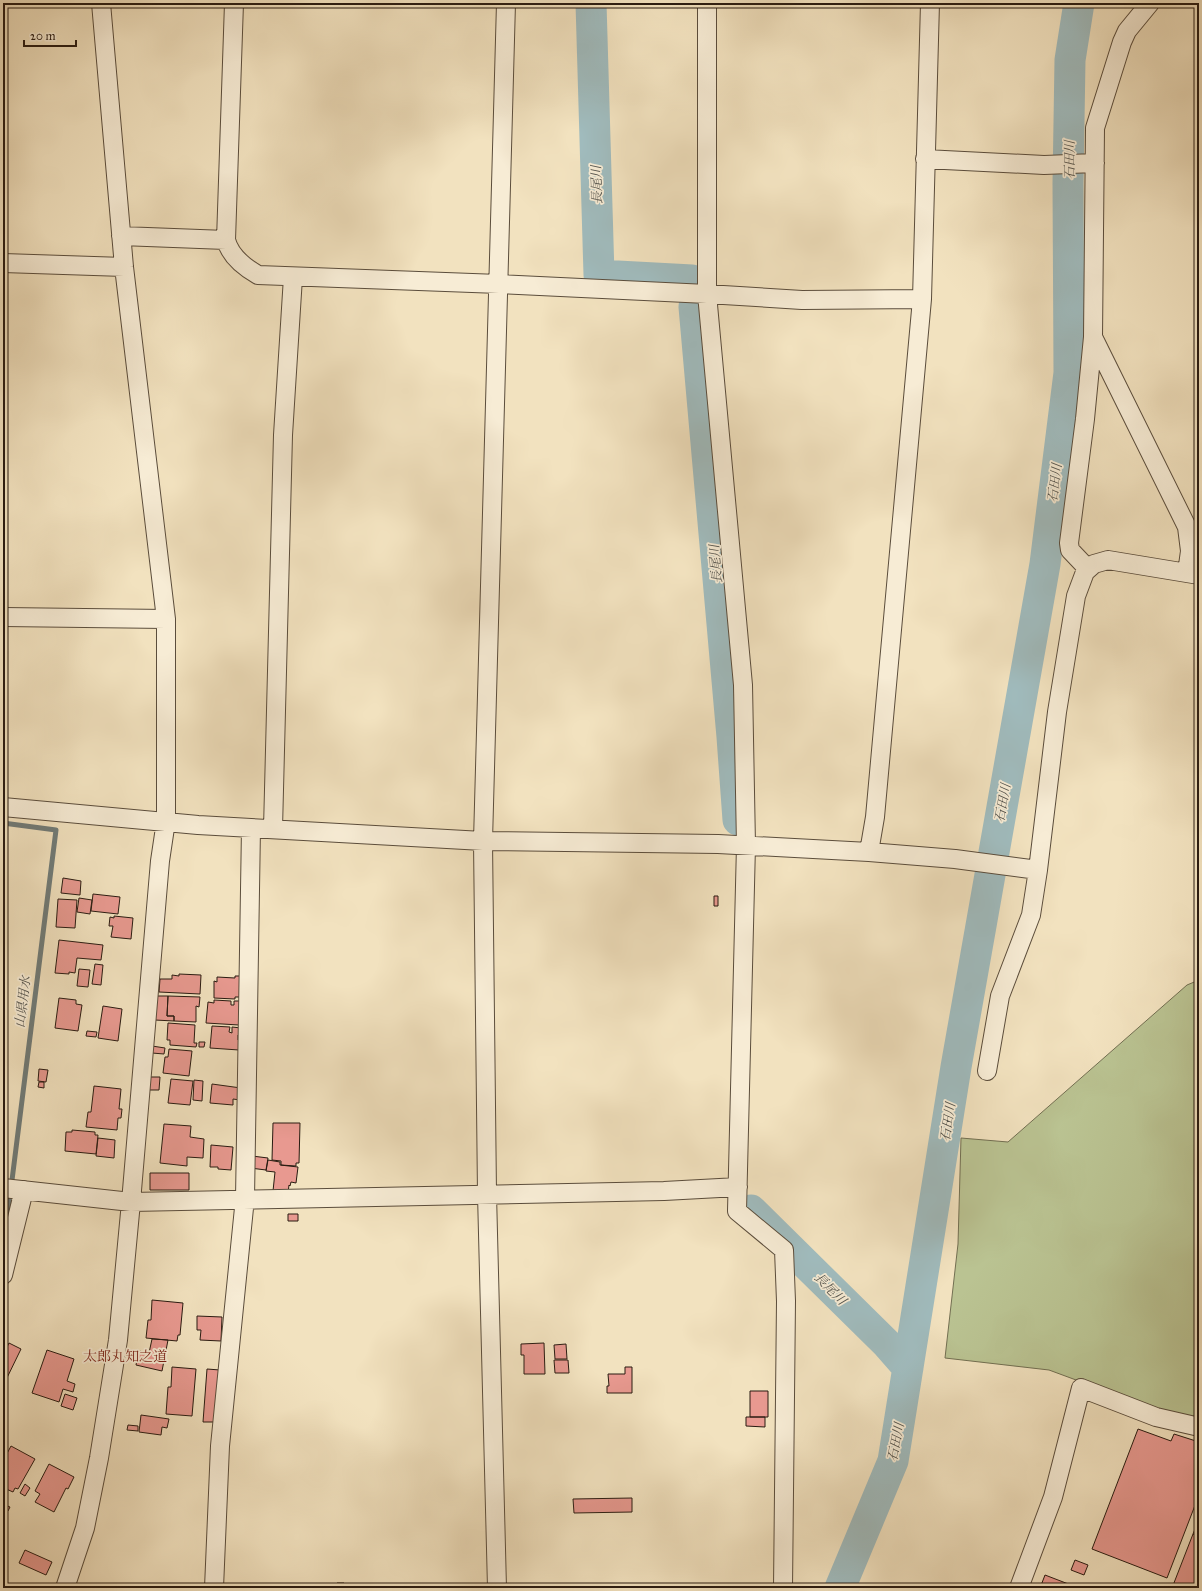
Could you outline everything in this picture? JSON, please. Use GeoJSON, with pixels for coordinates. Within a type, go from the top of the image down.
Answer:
{"type":"FeatureCollection","features":[{"type":"Feature","properties":{"kind":"street"},"geometry":{"type":"LineString","coordinates":[[65,1588],[85,1528],[99,1458],[118,1340],[160,862],[166,821],[166,619],[124,267],[101,3]]}},
{"type":"Feature","properties":{"kind":"street"},"geometry":{"type":"LineString","coordinates":[[234,3],[226,240],[233,255],[249,270],[258,275],[498,284],[802,300],[922,300]]}},
{"type":"Feature","properties":{"kind":"street"},"geometry":{"type":"LineString","coordinates":[[497,1588],[487,1194],[483,841],[506,3]]}},
{"type":"Feature","properties":{"kind":"street"},"geometry":{"type":"LineString","coordinates":[[707,3],[707,294],[742,685],[746,845],[737,1211],[784,1250],[786,1301],[783,1588]]}},
{"type":"Feature","properties":{"kind":"street"},"geometry":{"type":"LineString","coordinates":[[868,852],[875,817],[922,300],[930,3]]}},
{"type":"Feature","properties":{"kind":"street"},"geometry":{"type":"LineString","coordinates":[[1088,570],[1070,550],[1069,543],[1085,419],[1093,337],[1095,128],[1122,42],[1127,31],[1150,3]]}},
{"type":"Feature","properties":{"kind":"street"},"geometry":{"type":"LineString","coordinates":[[925,158],[1044,164],[1095,162]]}},
{"type":"Feature","properties":{"kind":"street"},"geometry":{"type":"LineString","coordinates":[[121,236],[226,240]]}},
{"type":"Feature","properties":{"kind":"street"},"geometry":{"type":"LineString","coordinates":[[3,263],[124,267]]}},
{"type":"Feature","properties":{"kind":"street"},"geometry":{"type":"LineString","coordinates":[[273,829],[283,443],[293,277]]}},
{"type":"Feature","properties":{"kind":"street"},"geometry":{"type":"LineString","coordinates":[[987,1071],[1000,996],[1030,915],[1030,869],[1074,604],[1085,572],[1094,564],[1108,560],[1193,574],[1187,528],[1093,337]]}},
{"type":"Feature","properties":{"kind":"street"},"geometry":{"type":"LineString","coordinates":[[3,617],[166,619]]}},
{"type":"Feature","properties":{"kind":"street"},"geometry":{"type":"LineString","coordinates":[[3,807],[198,825],[483,841],[746,845],[868,852],[955,859],[1030,869]]}},
{"type":"Feature","properties":{"kind":"street"},"geometry":{"type":"LineString","coordinates":[[214,1588],[220,1446],[245,1198],[251,828]]}},
{"type":"Feature","properties":{"kind":"street"},"geometry":{"type":"LineString","coordinates":[[3,1275],[12,1189],[131,1202],[245,1198],[664,1191],[738,1187]]}},
{"type":"Feature","properties":{"kind":"street"},"geometry":{"type":"LineString","coordinates":[[1019,1588],[1053,1497],[1081,1388],[1156,1417],[1199,1426]]}},
{"type":"Feature","properties":{"kind":"green space"},"geometry":{"type":"Polygon","coordinates":[[[1199,980],[1199,1421],[1187,1421],[1049,1370],[945,1358],[958,1244],[961,1138],[1008,1142],[1187,985],[1199,980]]]}},
{"type":"Feature","properties":{"kind":"building"},"geometry":{"type":"Polygon","coordinates":[[[63,878],[81,881],[80,895],[61,893],[63,878]]]}},
{"type":"Feature","properties":{"kind":"building"},"geometry":{"type":"Polygon","coordinates":[[[93,894],[120,897],[118,914],[91,911],[93,894]]]}},
{"type":"Feature","properties":{"kind":"building"},"geometry":{"type":"Polygon","coordinates":[[[714,896],[718,896],[718,906],[714,906],[714,896]]]}},
{"type":"Feature","properties":{"kind":"building"},"geometry":{"type":"Polygon","coordinates":[[[79,898],[92,900],[90,914],[77,912],[79,898]]]}},
{"type":"Feature","properties":{"kind":"building"},"geometry":{"type":"Polygon","coordinates":[[[58,899],[77,900],[75,928],[56,927],[58,899]]]}},
{"type":"Feature","properties":{"kind":"building"},"geometry":{"type":"Polygon","coordinates":[[[114,916],[133,918],[131,939],[111,937],[113,926],[109,926],[110,917],[114,918],[114,916]]]}},
{"type":"Feature","properties":{"kind":"building"},"geometry":{"type":"Polygon","coordinates":[[[59,940],[103,945],[101,960],[77,958],[75,973],[55,973],[59,940]]]}},
{"type":"Feature","properties":{"kind":"building"},"geometry":{"type":"Polygon","coordinates":[[[95,964],[103,965],[101,985],[92,984],[95,964]]]}},
{"type":"Feature","properties":{"kind":"building"},"geometry":{"type":"Polygon","coordinates":[[[79,969],[90,970],[88,987],[77,986],[79,969]]]}},
{"type":"Feature","properties":{"kind":"building"},"geometry":{"type":"Polygon","coordinates":[[[179,974],[201,975],[200,994],[159,992],[160,979],[172,979],[172,975],[179,976],[179,974]]]}},
{"type":"Feature","properties":{"kind":"building"},"geometry":{"type":"Polygon","coordinates":[[[235,976],[242,976],[240,997],[235,997],[235,999],[214,998],[214,981],[217,982],[217,977],[235,978],[235,976]]]}},
{"type":"Feature","properties":{"kind":"building"},"geometry":{"type":"Polygon","coordinates":[[[156,996],[168,996],[167,1016],[174,1016],[174,1021],[155,1020],[156,996]]]}},
{"type":"Feature","properties":{"kind":"building"},"geometry":{"type":"Polygon","coordinates":[[[168,996],[200,997],[199,1007],[196,1006],[196,1022],[174,1021],[174,1016],[167,1016],[168,996]]]}},
{"type":"Feature","properties":{"kind":"building"},"geometry":{"type":"Polygon","coordinates":[[[59,998],[76,1000],[76,1004],[82,1005],[78,1031],[55,1028],[59,998]]]}},
{"type":"Feature","properties":{"kind":"building"},"geometry":{"type":"Polygon","coordinates":[[[214,1000],[231,1001],[231,1005],[234,1005],[234,1001],[242,1001],[239,1025],[206,1023],[208,1002],[214,1003],[214,1000]]]}},
{"type":"Feature","properties":{"kind":"building"},"geometry":{"type":"Polygon","coordinates":[[[103,1006],[122,1009],[118,1041],[98,1038],[103,1006]]]}},
{"type":"Feature","properties":{"kind":"building"},"geometry":{"type":"Polygon","coordinates":[[[168,1023],[195,1025],[194,1043],[197,1043],[196,1047],[170,1045],[170,1040],[167,1040],[168,1023]]]}},
{"type":"Feature","properties":{"kind":"building"},"geometry":{"type":"Polygon","coordinates":[[[212,1026],[230,1027],[229,1032],[232,1033],[232,1027],[241,1028],[241,1035],[238,1035],[238,1040],[240,1040],[239,1050],[210,1048],[212,1026]]]}},
{"type":"Feature","properties":{"kind":"building"},"geometry":{"type":"Polygon","coordinates":[[[87,1031],[97,1032],[96,1037],[86,1036],[87,1031]]]}},
{"type":"Feature","properties":{"kind":"building"},"geometry":{"type":"Polygon","coordinates":[[[199,1042],[205,1042],[204,1047],[199,1047],[199,1042]]]}},
{"type":"Feature","properties":{"kind":"building"},"geometry":{"type":"Polygon","coordinates":[[[152,1046],[165,1048],[164,1054],[152,1053],[152,1046]]]}},
{"type":"Feature","properties":{"kind":"building"},"geometry":{"type":"Polygon","coordinates":[[[169,1049],[192,1051],[189,1076],[163,1073],[165,1057],[168,1057],[169,1049]]]}},
{"type":"Feature","properties":{"kind":"building"},"geometry":{"type":"Polygon","coordinates":[[[39,1069],[48,1070],[46,1082],[38,1081],[39,1069]]]}},
{"type":"Feature","properties":{"kind":"building"},"geometry":{"type":"Polygon","coordinates":[[[150,1077],[160,1077],[159,1090],[149,1090],[150,1077]]]}},
{"type":"Feature","properties":{"kind":"building"},"geometry":{"type":"Polygon","coordinates":[[[171,1079],[193,1081],[190,1105],[168,1103],[171,1079]]]}},
{"type":"Feature","properties":{"kind":"building"},"geometry":{"type":"Polygon","coordinates":[[[194,1080],[203,1081],[202,1101],[193,1100],[194,1080]]]}},
{"type":"Feature","properties":{"kind":"building"},"geometry":{"type":"Polygon","coordinates":[[[39,1082],[44,1082],[44,1088],[38,1087],[39,1082]]]}},
{"type":"Feature","properties":{"kind":"building"},"geometry":{"type":"Polygon","coordinates":[[[212,1084],[241,1088],[240,1100],[233,1099],[233,1105],[210,1103],[212,1084]]]}},
{"type":"Feature","properties":{"kind":"building"},"geometry":{"type":"Polygon","coordinates":[[[94,1086],[121,1089],[119,1109],[122,1109],[121,1118],[118,1118],[117,1130],[86,1127],[88,1112],[91,1112],[94,1086]]]}},
{"type":"Feature","properties":{"kind":"building"},"geometry":{"type":"Polygon","coordinates":[[[273,1123],[300,1123],[299,1163],[296,1163],[296,1166],[281,1165],[281,1161],[272,1160],[273,1123]]]}},
{"type":"Feature","properties":{"kind":"building"},"geometry":{"type":"Polygon","coordinates":[[[164,1124],[191,1126],[190,1137],[204,1139],[203,1158],[187,1157],[187,1166],[160,1163],[164,1124]]]}},
{"type":"Feature","properties":{"kind":"building"},"geometry":{"type":"Polygon","coordinates":[[[72,1130],[95,1132],[95,1135],[98,1135],[96,1154],[65,1151],[66,1132],[72,1132],[72,1130]]]}},
{"type":"Feature","properties":{"kind":"building"},"geometry":{"type":"Polygon","coordinates":[[[98,1138],[115,1140],[114,1158],[96,1156],[98,1138]]]}},
{"type":"Feature","properties":{"kind":"building"},"geometry":{"type":"Polygon","coordinates":[[[211,1145],[233,1147],[231,1170],[210,1167],[211,1145]]]}},
{"type":"Feature","properties":{"kind":"building"},"geometry":{"type":"Polygon","coordinates":[[[252,1156],[268,1158],[266,1170],[250,1168],[252,1156]]]}},
{"type":"Feature","properties":{"kind":"building"},"geometry":{"type":"Polygon","coordinates":[[[268,1160],[280,1162],[280,1165],[298,1167],[296,1183],[291,1182],[288,1193],[273,1191],[275,1172],[266,1171],[268,1160]]]}},
{"type":"Feature","properties":{"kind":"building"},"geometry":{"type":"Polygon","coordinates":[[[150,1173],[189,1173],[189,1190],[150,1190],[150,1173]]]}},
{"type":"Feature","properties":{"kind":"building"},"geometry":{"type":"Polygon","coordinates":[[[288,1214],[298,1214],[298,1221],[288,1221],[288,1214]]]}},
{"type":"Feature","properties":{"kind":"building"},"geometry":{"type":"Polygon","coordinates":[[[152,1300],[183,1303],[180,1335],[178,1335],[177,1341],[146,1338],[148,1320],[151,1320],[152,1300]]]}},
{"type":"Feature","properties":{"kind":"building"},"geometry":{"type":"Polygon","coordinates":[[[197,1316],[222,1317],[221,1341],[200,1340],[201,1330],[197,1330],[197,1316]]]}},
{"type":"Feature","properties":{"kind":"building"},"geometry":{"type":"Polygon","coordinates":[[[152,1339],[168,1340],[162,1371],[136,1365],[139,1351],[149,1353],[152,1339]]]}},
{"type":"Feature","properties":{"kind":"building"},"geometry":{"type":"Polygon","coordinates":[[[9,1343],[21,1349],[3,1386],[3,1355],[9,1343]]]}},
{"type":"Feature","properties":{"kind":"building"},"geometry":{"type":"Polygon","coordinates":[[[544,1343],[545,1374],[524,1374],[524,1355],[521,1355],[521,1344],[544,1343]]]}},
{"type":"Feature","properties":{"kind":"building"},"geometry":{"type":"Polygon","coordinates":[[[566,1344],[567,1359],[555,1359],[554,1345],[566,1344]]]}},
{"type":"Feature","properties":{"kind":"building"},"geometry":{"type":"Polygon","coordinates":[[[47,1350],[74,1359],[67,1381],[75,1384],[73,1392],[63,1389],[59,1402],[32,1393],[47,1350]]]}},
{"type":"Feature","properties":{"kind":"building"},"geometry":{"type":"Polygon","coordinates":[[[554,1360],[568,1360],[569,1373],[555,1373],[554,1360]]]}},
{"type":"Feature","properties":{"kind":"building"},"geometry":{"type":"Polygon","coordinates":[[[172,1367],[196,1369],[192,1416],[166,1414],[168,1387],[171,1387],[172,1367]]]}},
{"type":"Feature","properties":{"kind":"building"},"geometry":{"type":"Polygon","coordinates":[[[625,1367],[632,1367],[632,1393],[607,1393],[607,1386],[609,1386],[608,1374],[625,1374],[625,1367]]]}},
{"type":"Feature","properties":{"kind":"building"},"geometry":{"type":"Polygon","coordinates":[[[207,1369],[220,1370],[218,1422],[203,1422],[207,1369]]]}},
{"type":"Feature","properties":{"kind":"building"},"geometry":{"type":"Polygon","coordinates":[[[750,1391],[768,1391],[768,1417],[750,1417],[750,1391]]]}},
{"type":"Feature","properties":{"kind":"building"},"geometry":{"type":"Polygon","coordinates":[[[65,1394],[77,1398],[73,1410],[61,1406],[65,1394]]]}},
{"type":"Feature","properties":{"kind":"building"},"geometry":{"type":"Polygon","coordinates":[[[141,1415],[169,1419],[167,1428],[162,1427],[161,1435],[139,1432],[141,1415]]]}},
{"type":"Feature","properties":{"kind":"building"},"geometry":{"type":"Polygon","coordinates":[[[746,1417],[765,1417],[765,1427],[746,1426],[746,1417]]]}},
{"type":"Feature","properties":{"kind":"building"},"geometry":{"type":"Polygon","coordinates":[[[128,1425],[138,1426],[138,1431],[127,1430],[128,1425]]]}},
{"type":"Feature","properties":{"kind":"building"},"geometry":{"type":"Polygon","coordinates":[[[1138,1429],[1171,1441],[1174,1434],[1199,1442],[1199,1495],[1167,1578],[1092,1549],[1138,1429]]]}},
{"type":"Feature","properties":{"kind":"building"},"geometry":{"type":"Polygon","coordinates":[[[11,1446],[35,1459],[18,1489],[15,1488],[13,1492],[4,1488],[7,1483],[3,1481],[3,1461],[11,1446]]]}},
{"type":"Feature","properties":{"kind":"building"},"geometry":{"type":"Polygon","coordinates":[[[49,1464],[74,1477],[68,1489],[66,1488],[54,1512],[35,1502],[40,1494],[35,1491],[49,1464]]]}},
{"type":"Feature","properties":{"kind":"building"},"geometry":{"type":"Polygon","coordinates":[[[25,1484],[30,1488],[25,1496],[20,1493],[25,1484]]]}},
{"type":"Feature","properties":{"kind":"building"},"geometry":{"type":"Polygon","coordinates":[[[632,1498],[632,1512],[574,1513],[573,1499],[632,1498]]]}},
{"type":"Feature","properties":{"kind":"building"},"geometry":{"type":"Polygon","coordinates":[[[3,1504],[10,1507],[8,1511],[3,1509],[3,1504]]]}},
{"type":"Feature","properties":{"kind":"building"},"geometry":{"type":"Polygon","coordinates":[[[1199,1519],[1199,1536],[1193,1534],[1199,1519]]]}},
{"type":"Feature","properties":{"kind":"building"},"geometry":{"type":"Polygon","coordinates":[[[1193,1534],[1199,1536],[1199,1588],[1172,1588],[1193,1534]]]}},
{"type":"Feature","properties":{"kind":"building"},"geometry":{"type":"Polygon","coordinates":[[[25,1550],[52,1562],[46,1575],[19,1563],[25,1550]]]}},
{"type":"Feature","properties":{"kind":"building"},"geometry":{"type":"Polygon","coordinates":[[[1075,1560],[1088,1565],[1084,1575],[1071,1570],[1075,1560]]]}},
{"type":"Feature","properties":{"kind":"building"},"geometry":{"type":"Polygon","coordinates":[[[1045,1575],[1071,1585],[1070,1588],[1040,1588],[1045,1575]]]}},
{"type":"Feature","properties":{"kind":"building"},"geometry":{"type":"Polygon","coordinates":[[[337,1583],[344,1583],[344,1588],[337,1588],[337,1583]]]}},
{"type":"Feature","properties":{"kind":"waterway","name":"長尾川"},"geometry":{"type":"LineString","coordinates":[[591,3],[599,275],[692,280]]}},
{"type":"Feature","properties":{"kind":"waterway","name":"石田川"},"geometry":{"type":"LineString","coordinates":[[840,1588],[893,1461],[956,1067],[1045,564],[1069,373],[1068,183],[1070,60],[1079,3]]}},
{"type":"Feature","properties":{"kind":"waterway","name":"長尾川"},"geometry":{"type":"LineString","coordinates":[[694,307],[738,820]]}},
{"type":"Feature","properties":{"kind":"waterway","name":"山県用水"},"geometry":{"type":"LineString","coordinates":[[3,823],[56,830],[9,1204],[3,1229]]}},
{"type":"Feature","properties":{"kind":"waterway","name":"長尾川"},"geometry":{"type":"LineString","coordinates":[[751,1210],[887,1344],[908,1368]]}},
{"type":"Feature","properties":{"kind":"district","name":"太郎丸知之道"},"geometry":{"type":"Point","coordinates":[125,1356]}}]}
